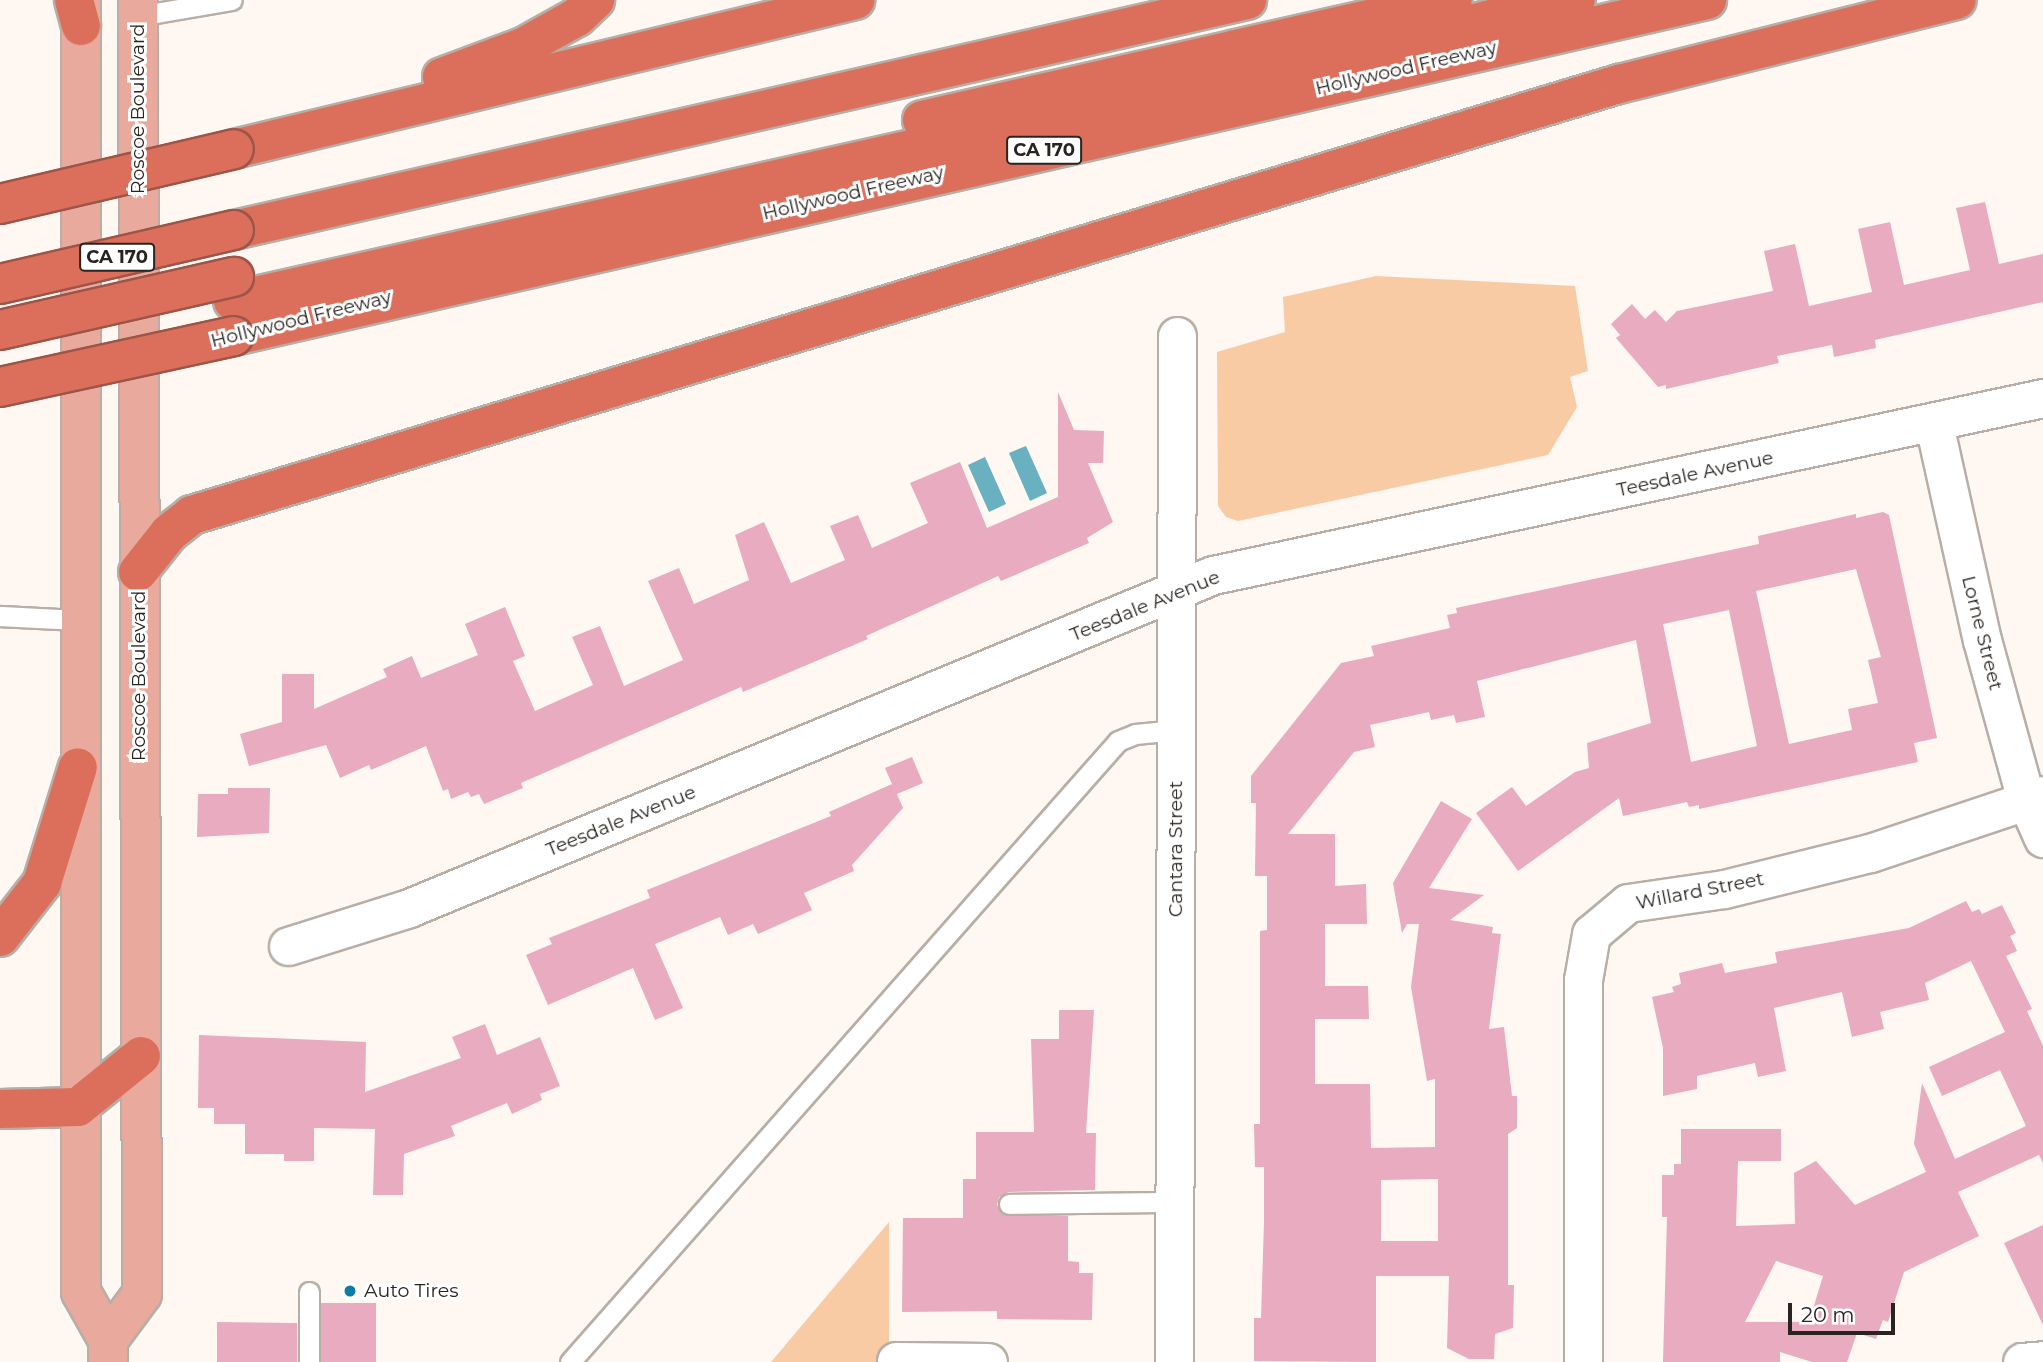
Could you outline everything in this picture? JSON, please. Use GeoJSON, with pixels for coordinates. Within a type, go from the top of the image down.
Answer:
{"type":"FeatureCollection","features":[{"type":"Feature","properties":{"kind":"highway"},"geometry":{"type":"LineString","coordinates":[[234,149],[523,47],[577,17],[595,0]]}},
{"type":"Feature","properties":{"kind":"highway"},"geometry":{"type":"LineString","coordinates":[[0,204],[855,0]]}},
{"type":"Feature","properties":{"kind":"highway","name":"CA 170"},"geometry":{"type":"LineString","coordinates":[[0,285],[1247,0]]}},
{"type":"Feature","properties":{"kind":"highway"},"geometry":{"type":"LineString","coordinates":[[0,330],[234,305],[1453,0]]}},
{"type":"Feature","properties":{"kind":"highway"},"geometry":{"type":"LineString","coordinates":[[0,355],[234,305],[1576,0]]}},
{"type":"Feature","properties":{"kind":"highway","name":"Hollywood Freeway"},"geometry":{"type":"LineString","coordinates":[[0,387],[234,305],[1707,0]]}},
{"type":"Feature","properties":{"kind":"highway"},"geometry":{"type":"LineString","coordinates":[[138,572],[169,533],[192,515],[1619,84],[1957,0]]}},
{"type":"Feature","properties":{"kind":"highway"},"geometry":{"type":"LineString","coordinates":[[0,937],[43,883],[78,767]]}},
{"type":"Feature","properties":{"kind":"highway"},"geometry":{"type":"LineString","coordinates":[[0,1109],[78,1107],[141,1056]]}},
{"type":"Feature","properties":{"kind":"main road","name":"Roscoe Boulevard"},"geometry":{"type":"LineString","coordinates":[[108,1351],[142,1294],[138,8]]}},
{"type":"Feature","properties":{"kind":"main road","name":"Roscoe Boulevard"},"geometry":{"type":"LineString","coordinates":[[79,9],[78,1107],[81,1292],[108,1351]]}},
{"type":"Feature","properties":{"kind":"street","name":"Cantara Street"},"geometry":{"type":"LineString","coordinates":[[1174,1362],[1177,336]]}},
{"type":"Feature","properties":{"kind":"street","name":"Teesdale Avenue"},"geometry":{"type":"LineString","coordinates":[[288,946],[409,908],[1213,575],[1934,424],[2043,398]]}},
{"type":"Feature","properties":{"kind":"street","name":"Lorne Street"},"geometry":{"type":"LineString","coordinates":[[1934,424],[1982,640],[2034,797],[2043,838]]}},
{"type":"Feature","properties":{"kind":"street","name":"Willard Street"},"geometry":{"type":"LineString","coordinates":[[1583,1362],[1583,980],[1591,934],[1628,903],[1724,888],[1870,853],[2034,797]]}},
{"type":"Feature","properties":{"kind":"street"},"geometry":{"type":"LineString","coordinates":[[2022,1362],[2043,1360]]}},
{"type":"Feature","properties":{"kind":"street"},"geometry":{"type":"LineString","coordinates":[[896,1361],[989,1362]]}},
{"type":"Feature","properties":{"kind":"lane"},"geometry":{"type":"LineString","coordinates":[[138,8],[232,0]]}},
{"type":"Feature","properties":{"kind":"lane"},"geometry":{"type":"LineString","coordinates":[[0,616],[78,620]]}},
{"type":"Feature","properties":{"kind":"lane"},"geometry":{"type":"LineString","coordinates":[[570,1362],[1118,740],[1135,734],[1177,730]]}},
{"type":"Feature","properties":{"kind":"lane"},"geometry":{"type":"LineString","coordinates":[[1009,1204],[1174,1202]]}},
{"type":"Feature","properties":{"kind":"lane"},"geometry":{"type":"LineString","coordinates":[[309,1292],[309,1362]]}},
{"type":"Feature","properties":{"kind":"shaded area"},"geometry":{"type":"Polygon","coordinates":[[[1376,276],[1575,286],[1588,371],[1570,377],[1577,407],[1548,455],[1238,521],[1226,517],[1218,506],[1217,352],[1285,332],[1283,297],[1376,276]]]}},
{"type":"Feature","properties":{"kind":"shaded area"},"geometry":{"type":"Polygon","coordinates":[[[889,1222],[889,1362],[771,1362],[889,1222]]]}},
{"type":"Feature","properties":{"kind":"water"},"geometry":{"type":"Polygon","coordinates":[[[1026,446],[1047,493],[1030,501],[1009,453],[1026,446]]]}},
{"type":"Feature","properties":{"kind":"water"},"geometry":{"type":"Polygon","coordinates":[[[985,457],[1006,504],[989,512],[968,465],[985,457]]]}},
{"type":"Feature","properties":{"kind":"building"},"geometry":{"type":"Polygon","coordinates":[[[1985,202],[1999,264],[2043,254],[2043,302],[1875,340],[1876,348],[1834,357],[1832,345],[1777,356],[1779,363],[1666,389],[1666,385],[1658,387],[1616,338],[1620,335],[1611,324],[1632,304],[1645,319],[1655,310],[1666,322],[1677,311],[1773,291],[1764,251],[1795,244],[1809,306],[1872,292],[1858,229],[1890,222],[1904,285],[1970,270],[1956,208],[1985,202]]]}},
{"type":"Feature","properties":{"kind":"building"},"geometry":{"type":"Polygon","coordinates":[[[1058,392],[1074,430],[1104,431],[1103,463],[1088,463],[1113,522],[1087,538],[1089,543],[1001,581],[998,576],[866,636],[868,639],[743,692],[741,687],[521,783],[523,788],[484,804],[479,794],[471,797],[468,792],[451,799],[448,789],[443,791],[426,746],[371,770],[369,765],[340,778],[326,745],[249,766],[240,734],[282,722],[282,674],[314,674],[314,709],[387,677],[383,669],[412,656],[421,678],[478,655],[465,624],[505,607],[525,656],[513,661],[535,711],[593,685],[572,637],[600,626],[624,686],[683,660],[648,581],[679,568],[694,604],[749,580],[735,535],[764,522],[791,583],[845,560],[830,526],[858,515],[872,548],[928,523],[910,483],[960,462],[987,528],[1058,497],[1058,392]]]}},
{"type":"Feature","properties":{"kind":"building"},"geometry":{"type":"Polygon","coordinates":[[[1883,512],[1889,515],[1937,738],[1914,743],[1918,762],[1699,809],[1699,805],[1689,807],[1687,802],[1623,816],[1619,798],[1518,871],[1476,813],[1512,787],[1526,806],[1575,772],[1589,768],[1587,743],[1651,723],[1636,640],[1477,681],[1485,717],[1456,723],[1454,715],[1431,720],[1429,712],[1370,725],[1375,747],[1354,752],[1288,834],[1335,834],[1335,886],[1366,884],[1367,924],[1325,924],[1325,986],[1368,986],[1369,1019],[1315,1019],[1315,1084],[1370,1084],[1371,1148],[1435,1147],[1435,1079],[1427,1081],[1411,987],[1419,924],[1407,924],[1402,933],[1393,883],[1441,801],[1472,819],[1429,888],[1484,895],[1450,920],[1493,927],[1492,933],[1501,934],[1489,1029],[1504,1027],[1512,1096],[1517,1096],[1517,1128],[1508,1134],[1508,1285],[1514,1285],[1513,1328],[1495,1334],[1494,1359],[1469,1359],[1447,1348],[1449,1276],[1376,1276],[1376,1362],[1254,1361],[1254,1318],[1261,1318],[1264,1167],[1255,1167],[1254,1124],[1260,1124],[1260,931],[1267,930],[1267,876],[1255,876],[1256,803],[1251,803],[1251,776],[1341,663],[1374,656],[1371,646],[1450,628],[1447,615],[1457,613],[1456,608],[1759,544],[1758,536],[1856,514],[1856,518],[1883,512]],[[1856,569],[1756,591],[1789,744],[1852,730],[1848,709],[1878,703],[1868,660],[1881,657],[1856,569]],[[1729,610],[1663,624],[1691,762],[1757,746],[1729,610]],[[1438,1179],[1381,1180],[1381,1241],[1438,1241],[1438,1179]]]}},
{"type":"Feature","properties":{"kind":"building"},"geometry":{"type":"Polygon","coordinates":[[[912,757],[923,783],[897,794],[903,808],[852,865],[854,871],[804,893],[812,910],[758,934],[753,924],[728,935],[720,917],[655,944],[683,1008],[655,1020],[633,968],[548,1005],[526,955],[552,944],[549,938],[650,898],[647,890],[831,816],[829,812],[892,784],[885,768],[912,757]]]}},
{"type":"Feature","properties":{"kind":"building"},"geometry":{"type":"Polygon","coordinates":[[[228,788],[270,788],[269,833],[197,837],[198,794],[228,794],[228,788]]]}},
{"type":"Feature","properties":{"kind":"building"},"geometry":{"type":"Polygon","coordinates":[[[1966,901],[1972,912],[1979,909],[1982,914],[2002,905],[2016,933],[2010,936],[2017,951],[2006,956],[2032,1009],[2027,1011],[2043,1046],[2043,1163],[2039,1155],[1958,1192],[1979,1236],[1904,1272],[1888,1322],[1883,1320],[1876,1339],[1857,1333],[1847,1362],[1812,1362],[1780,1352],[1780,1362],[1663,1362],[1667,1217],[1662,1217],[1662,1175],[1674,1175],[1674,1164],[1681,1164],[1681,1129],[1781,1129],[1781,1161],[1738,1161],[1736,1226],[1795,1224],[1794,1173],[1816,1161],[1855,1205],[1926,1172],[1914,1144],[1922,1083],[1955,1159],[2026,1126],[2000,1070],[1942,1096],[1929,1067],[2005,1032],[1971,961],[1925,983],[1929,1000],[1880,1012],[1884,1029],[1852,1037],[1842,992],[1774,1008],[1786,1071],[1758,1077],[1755,1063],[1697,1076],[1697,1089],[1663,1096],[1663,1048],[1652,997],[1674,992],[1672,987],[1681,984],[1679,973],[1722,963],[1725,973],[1777,963],[1775,952],[1909,928],[1966,901]],[[1776,1261],[1745,1322],[1809,1322],[1823,1276],[1776,1261]]]}},
{"type":"Feature","properties":{"kind":"building"},"geometry":{"type":"Polygon","coordinates":[[[1059,1010],[1094,1010],[1086,1133],[1096,1133],[1095,1190],[1009,1192],[999,1197],[997,1205],[1008,1216],[1068,1216],[1068,1261],[1079,1262],[1079,1273],[1093,1273],[1092,1320],[997,1319],[997,1311],[902,1312],[903,1218],[963,1218],[963,1179],[976,1179],[976,1132],[1034,1132],[1031,1039],[1059,1039],[1059,1010]]]}},
{"type":"Feature","properties":{"kind":"building"},"geometry":{"type":"Polygon","coordinates":[[[485,1024],[497,1055],[540,1037],[560,1086],[540,1094],[542,1100],[512,1114],[507,1103],[451,1126],[455,1136],[404,1154],[403,1195],[373,1195],[375,1129],[314,1128],[314,1161],[284,1161],[284,1154],[245,1154],[245,1124],[214,1124],[214,1108],[198,1108],[199,1035],[366,1042],[365,1092],[461,1058],[452,1037],[485,1024]]]}},
{"type":"Feature","properties":{"kind":"building"},"geometry":{"type":"Polygon","coordinates":[[[2043,1225],[2043,1325],[2004,1243],[2043,1225]]]}},
{"type":"Feature","properties":{"kind":"building"},"geometry":{"type":"Polygon","coordinates":[[[321,1303],[376,1303],[376,1362],[321,1362],[321,1303]]]}},
{"type":"Feature","properties":{"kind":"building"},"geometry":{"type":"Polygon","coordinates":[[[217,1322],[297,1323],[297,1362],[217,1362],[217,1322]]]}},
{"type":"Feature","properties":{"kind":"place","name":"Auto Tires"},"geometry":{"type":"Point","coordinates":[350,1291]}}]}
